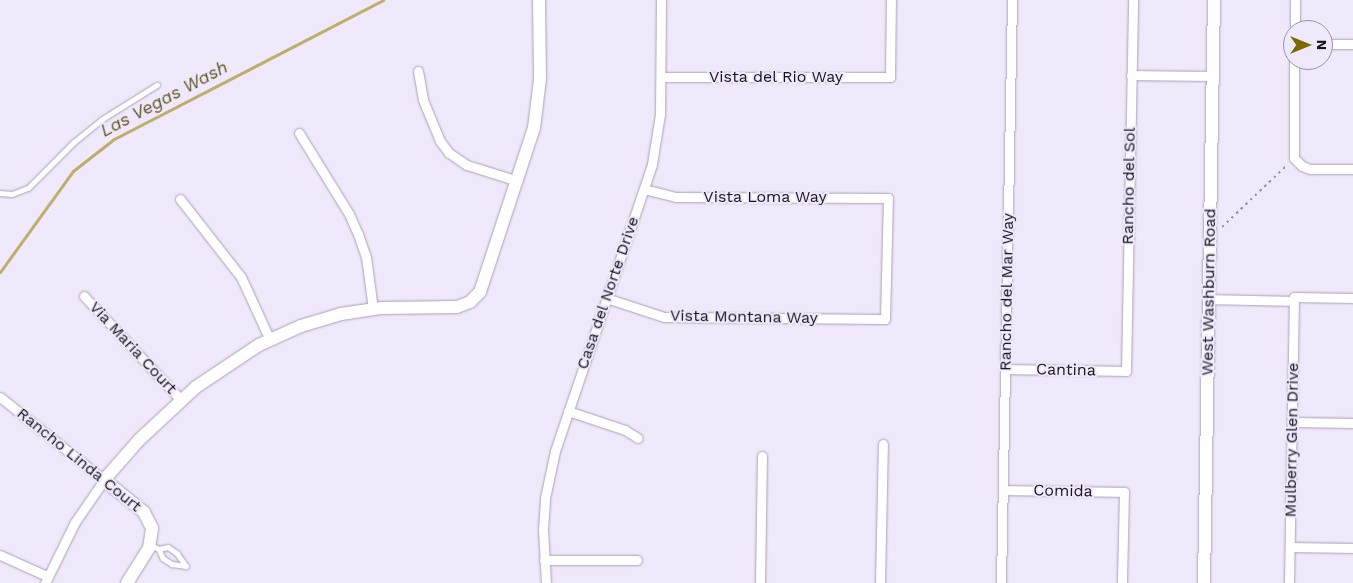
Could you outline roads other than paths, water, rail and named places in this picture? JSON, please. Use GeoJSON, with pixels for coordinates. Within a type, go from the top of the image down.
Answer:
{"type":"FeatureCollection","features":[{"type":"Feature","properties":{"kind":"street"},"geometry":{"type":"LineString","coordinates":[[0,555],[46,580],[75,522],[104,480],[139,440],[181,400],[216,372],[270,340],[321,319],[373,309],[402,306],[449,308],[464,305],[475,297],[483,285],[531,144],[539,96],[539,0]]}},
{"type":"Feature","properties":{"kind":"street","name":"Casa del Norte Drive"},"geometry":{"type":"LineString","coordinates":[[546,583],[544,560],[545,498],[554,451],[652,164],[660,114],[661,0]]}},
{"type":"Feature","properties":{"kind":"street","name":"Vista del Rio Way"},"geometry":{"type":"LineString","coordinates":[[661,77],[890,77],[891,0]]}},
{"type":"Feature","properties":{"kind":"street","name":"Rancho del Mar Way"},"geometry":{"type":"LineString","coordinates":[[1001,583],[1012,0]]}},
{"type":"Feature","properties":{"kind":"street","name":"Rancho del Sol"},"geometry":{"type":"LineString","coordinates":[[1126,371],[1133,0]]}},
{"type":"Feature","properties":{"kind":"street","name":"West Washburn Road"},"geometry":{"type":"LineString","coordinates":[[1204,583],[1214,0]]}},
{"type":"Feature","properties":{"kind":"street"},"geometry":{"type":"LineString","coordinates":[[1295,0],[1295,20]]}},
{"type":"Feature","properties":{"kind":"street"},"geometry":{"type":"LineString","coordinates":[[1333,44],[1353,44]]}},
{"type":"Feature","properties":{"kind":"street"},"geometry":{"type":"LineString","coordinates":[[1294,70],[1294,158],[1302,166],[1310,169],[1353,169]]}},
{"type":"Feature","properties":{"kind":"street"},"geometry":{"type":"LineString","coordinates":[[418,71],[423,100],[440,140],[449,153],[467,166],[518,181]]}},
{"type":"Feature","properties":{"kind":"street"},"geometry":{"type":"LineString","coordinates":[[1132,75],[1213,76]]}},
{"type":"Feature","properties":{"kind":"street"},"geometry":{"type":"LineString","coordinates":[[299,133],[349,214],[358,234],[366,257],[373,309]]}},
{"type":"Feature","properties":{"kind":"street","name":"Vista Loma Way"},"geometry":{"type":"LineString","coordinates":[[644,189],[676,197],[888,198],[886,319]]}},
{"type":"Feature","properties":{"kind":"street"},"geometry":{"type":"LineString","coordinates":[[180,199],[241,277],[270,340]]}},
{"type":"Feature","properties":{"kind":"street","name":"Via Maria Court"},"geometry":{"type":"LineString","coordinates":[[84,296],[181,400]]}},
{"type":"Feature","properties":{"kind":"street","name":"Vista Montana Way"},"geometry":{"type":"LineString","coordinates":[[606,298],[664,317],[886,319]]}},
{"type":"Feature","properties":{"kind":"street"},"geometry":{"type":"LineString","coordinates":[[1209,299],[1353,298]]}},
{"type":"Feature","properties":{"kind":"street","name":"Mulberry Glen Drive"},"geometry":{"type":"LineString","coordinates":[[1289,583],[1294,299]]}},
{"type":"Feature","properties":{"kind":"street","name":"Cantina"},"geometry":{"type":"LineString","coordinates":[[1005,369],[1126,371]]}},
{"type":"Feature","properties":{"kind":"street","name":"Rancho Linda Court"},"geometry":{"type":"LineString","coordinates":[[0,397],[144,512],[152,528],[155,547]]}},
{"type":"Feature","properties":{"kind":"street"},"geometry":{"type":"LineString","coordinates":[[568,410],[625,430],[638,438]]}},
{"type":"Feature","properties":{"kind":"street"},"geometry":{"type":"LineString","coordinates":[[1292,422],[1353,423]]}},
{"type":"Feature","properties":{"kind":"street"},"geometry":{"type":"LineString","coordinates":[[880,583],[883,444]]}},
{"type":"Feature","properties":{"kind":"street"},"geometry":{"type":"LineString","coordinates":[[760,583],[762,456]]}},
{"type":"Feature","properties":{"kind":"street","name":"Comida"},"geometry":{"type":"LineString","coordinates":[[1003,490],[1124,492],[1122,583]]}},
{"type":"Feature","properties":{"kind":"street"},"geometry":{"type":"LineString","coordinates":[[127,583],[155,547]]}},
{"type":"Feature","properties":{"kind":"street"},"geometry":{"type":"LineString","coordinates":[[1290,547],[1353,548]]}},
{"type":"Feature","properties":{"kind":"street"},"geometry":{"type":"LineString","coordinates":[[544,560],[637,560]]}},
{"type":"Feature","properties":{"kind":"lane"},"geometry":{"type":"LineString","coordinates":[[0,193],[12,194],[28,188],[74,142],[101,120],[157,85]]}},
{"type":"Feature","properties":{"kind":"lane"},"geometry":{"type":"LineString","coordinates":[[155,547],[168,547],[177,552],[186,566],[172,564],[163,558],[155,547]]}},
{"type":"Feature","properties":{"kind":"waterway","name":"Las Vegas Wash"},"geometry":{"type":"LineString","coordinates":[[0,272],[73,171],[114,139],[383,0]]}}]}
